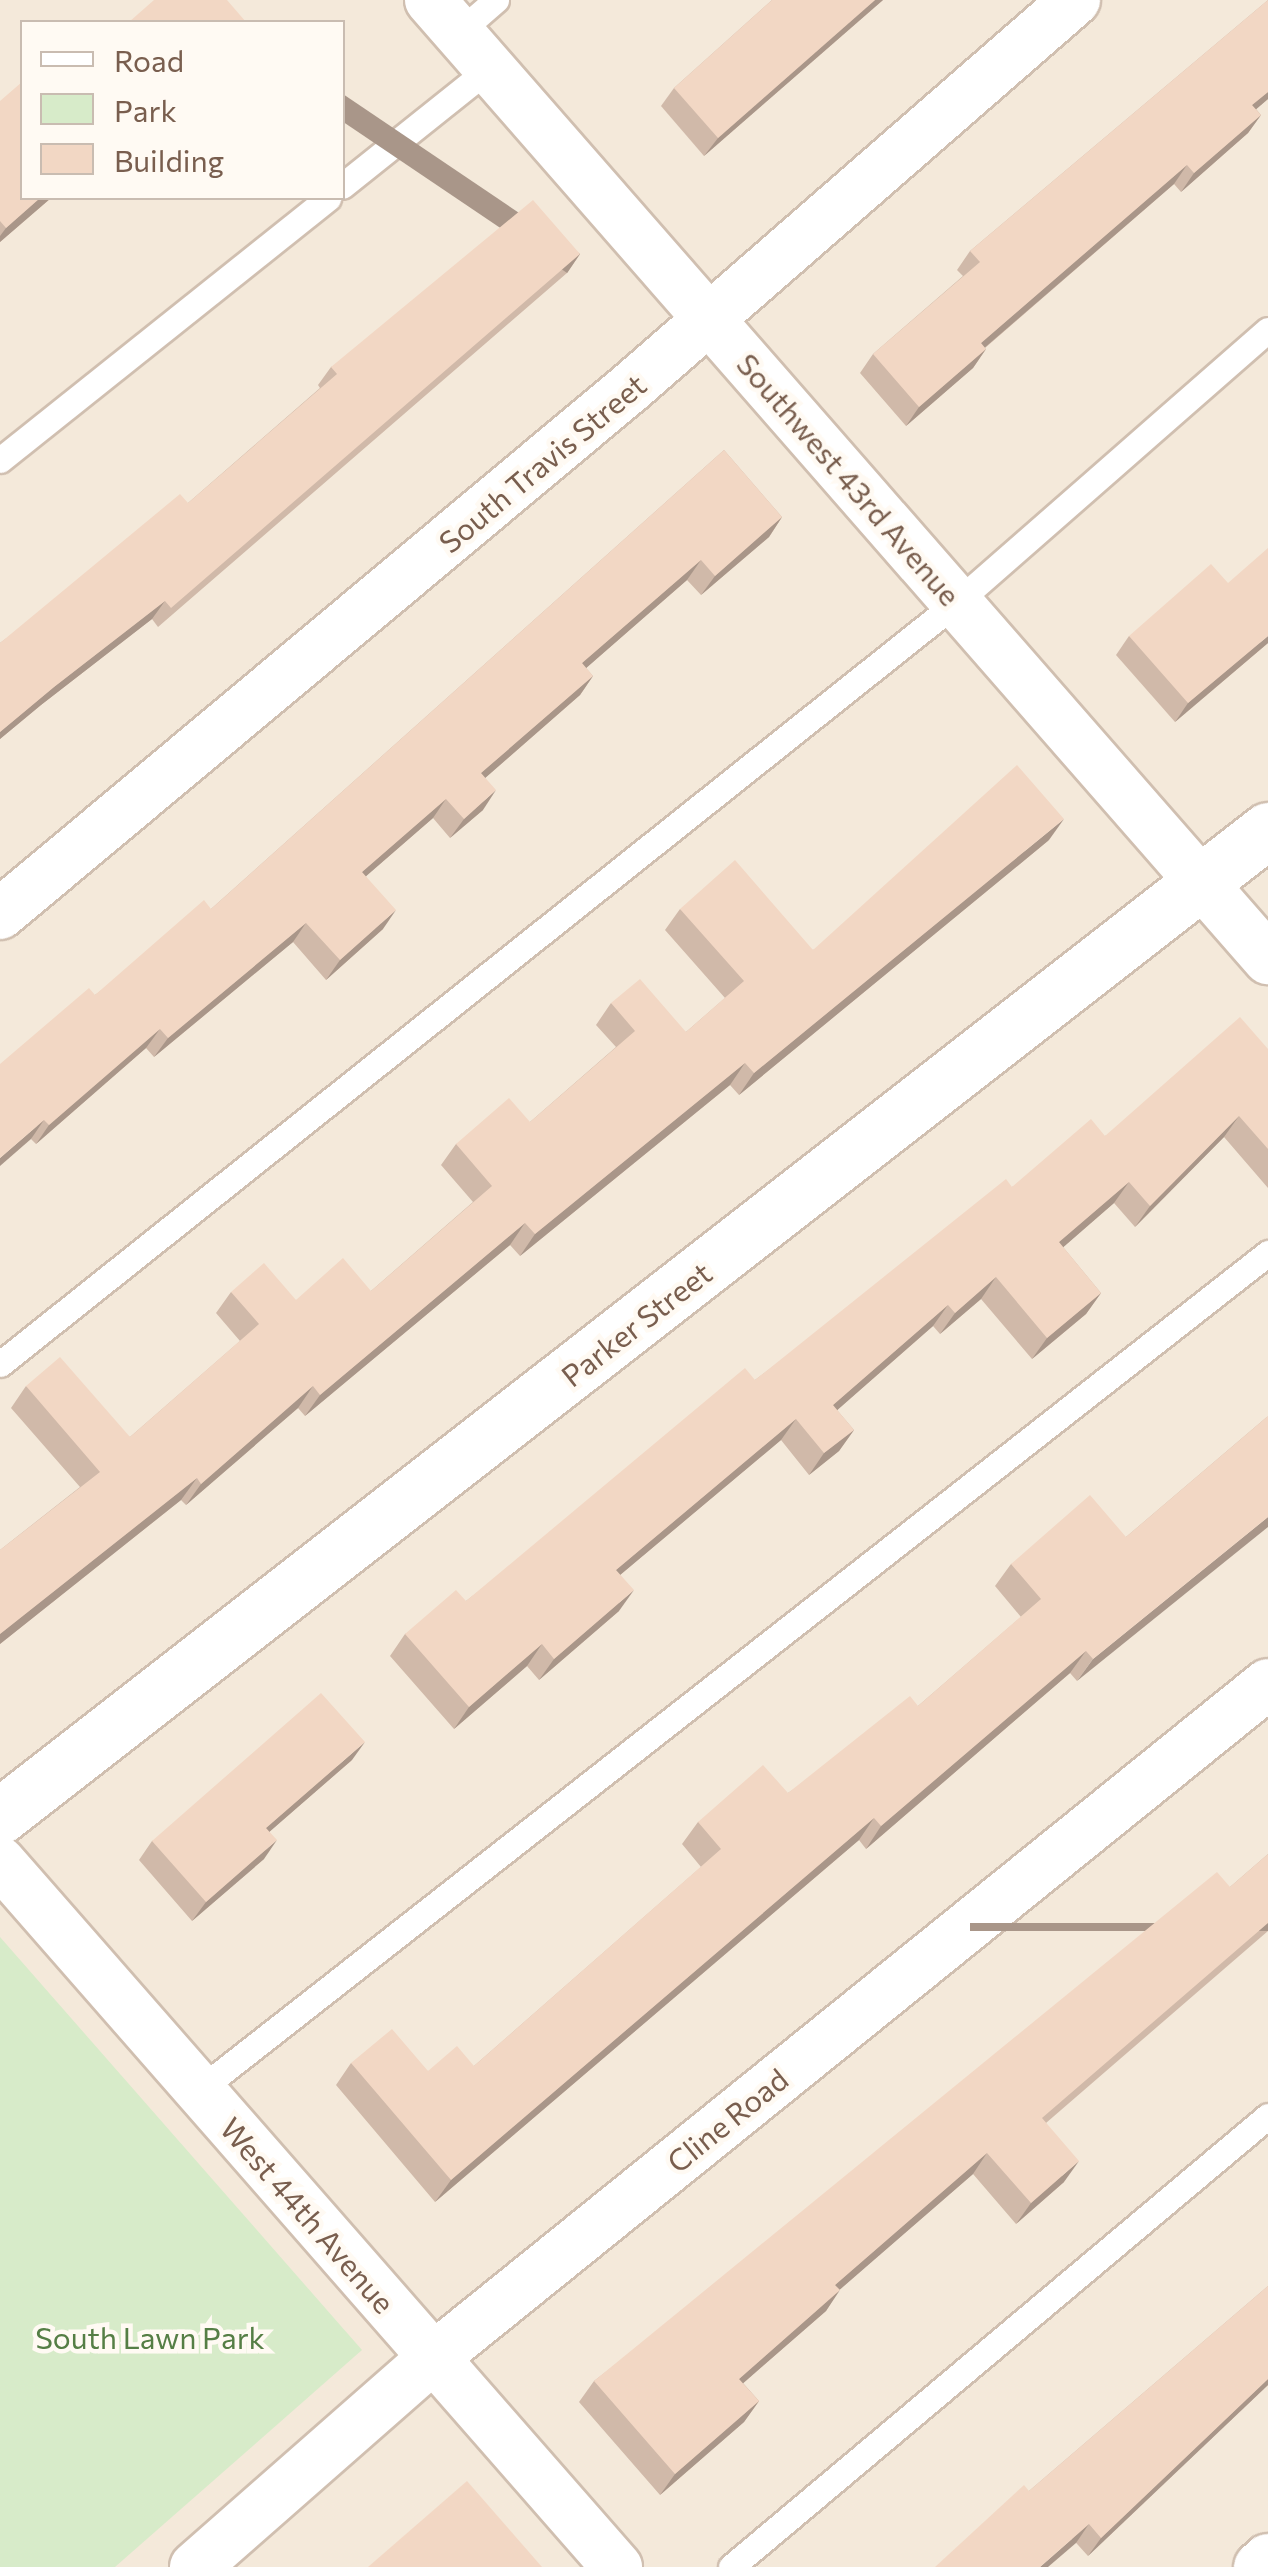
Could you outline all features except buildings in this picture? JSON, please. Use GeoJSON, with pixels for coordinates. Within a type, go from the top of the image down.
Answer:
{"type":"FeatureCollection","features":[{"type":"Feature","properties":{"kind":"main road","name":"Parker Street"},"geometry":{"type":"LineString","coordinates":[[0,1816],[1204,885],[1268,830]]}},
{"type":"Feature","properties":{"kind":"street","name":"South Travis Street"},"geometry":{"type":"LineString","coordinates":[[0,914],[709,320],[1075,0]]}},
{"type":"Feature","properties":{"kind":"street","name":"Southwest 43rd Avenue"},"geometry":{"type":"LineString","coordinates":[[460,34],[1268,959]]}},
{"type":"Feature","properties":{"kind":"street","name":"Cline Road"},"geometry":{"type":"LineString","coordinates":[[195,2567],[434,2358],[1268,1684]]}},
{"type":"Feature","properties":{"kind":"street","name":"West 44th Avenue"},"geometry":{"type":"LineString","coordinates":[[0,1862],[617,2567]]}},
{"type":"Feature","properties":{"kind":"street"},"geometry":{"type":"LineString","coordinates":[[1259,2567],[1268,2560]]}},
{"type":"Feature","properties":{"kind":"lane"},"geometry":{"type":"LineString","coordinates":[[345,182],[460,34],[496,0]]}},
{"type":"Feature","properties":{"kind":"lane"},"geometry":{"type":"LineString","coordinates":[[0,460],[325,200]]}},
{"type":"Feature","properties":{"kind":"lane"},"geometry":{"type":"LineString","coordinates":[[0,1364],[957,602],[1268,330]]}},
{"type":"Feature","properties":{"kind":"lane"},"geometry":{"type":"LineString","coordinates":[[199,2090],[1268,1254]]}},
{"type":"Feature","properties":{"kind":"lane"},"geometry":{"type":"LineString","coordinates":[[731,2567],[1268,2116]]}},
{"type":"Feature","properties":{"kind":"shaded area"},"geometry":{"type":"Polygon","coordinates":[[[0,0],[1268,0],[1268,2567],[0,2567],[0,0]]]}},
{"type":"Feature","properties":{"kind":"green space","name":"South Lawn Park"},"geometry":{"type":"Polygon","coordinates":[[[0,1937],[362,2350],[115,2567],[0,2567],[0,1937]]]}}]}
